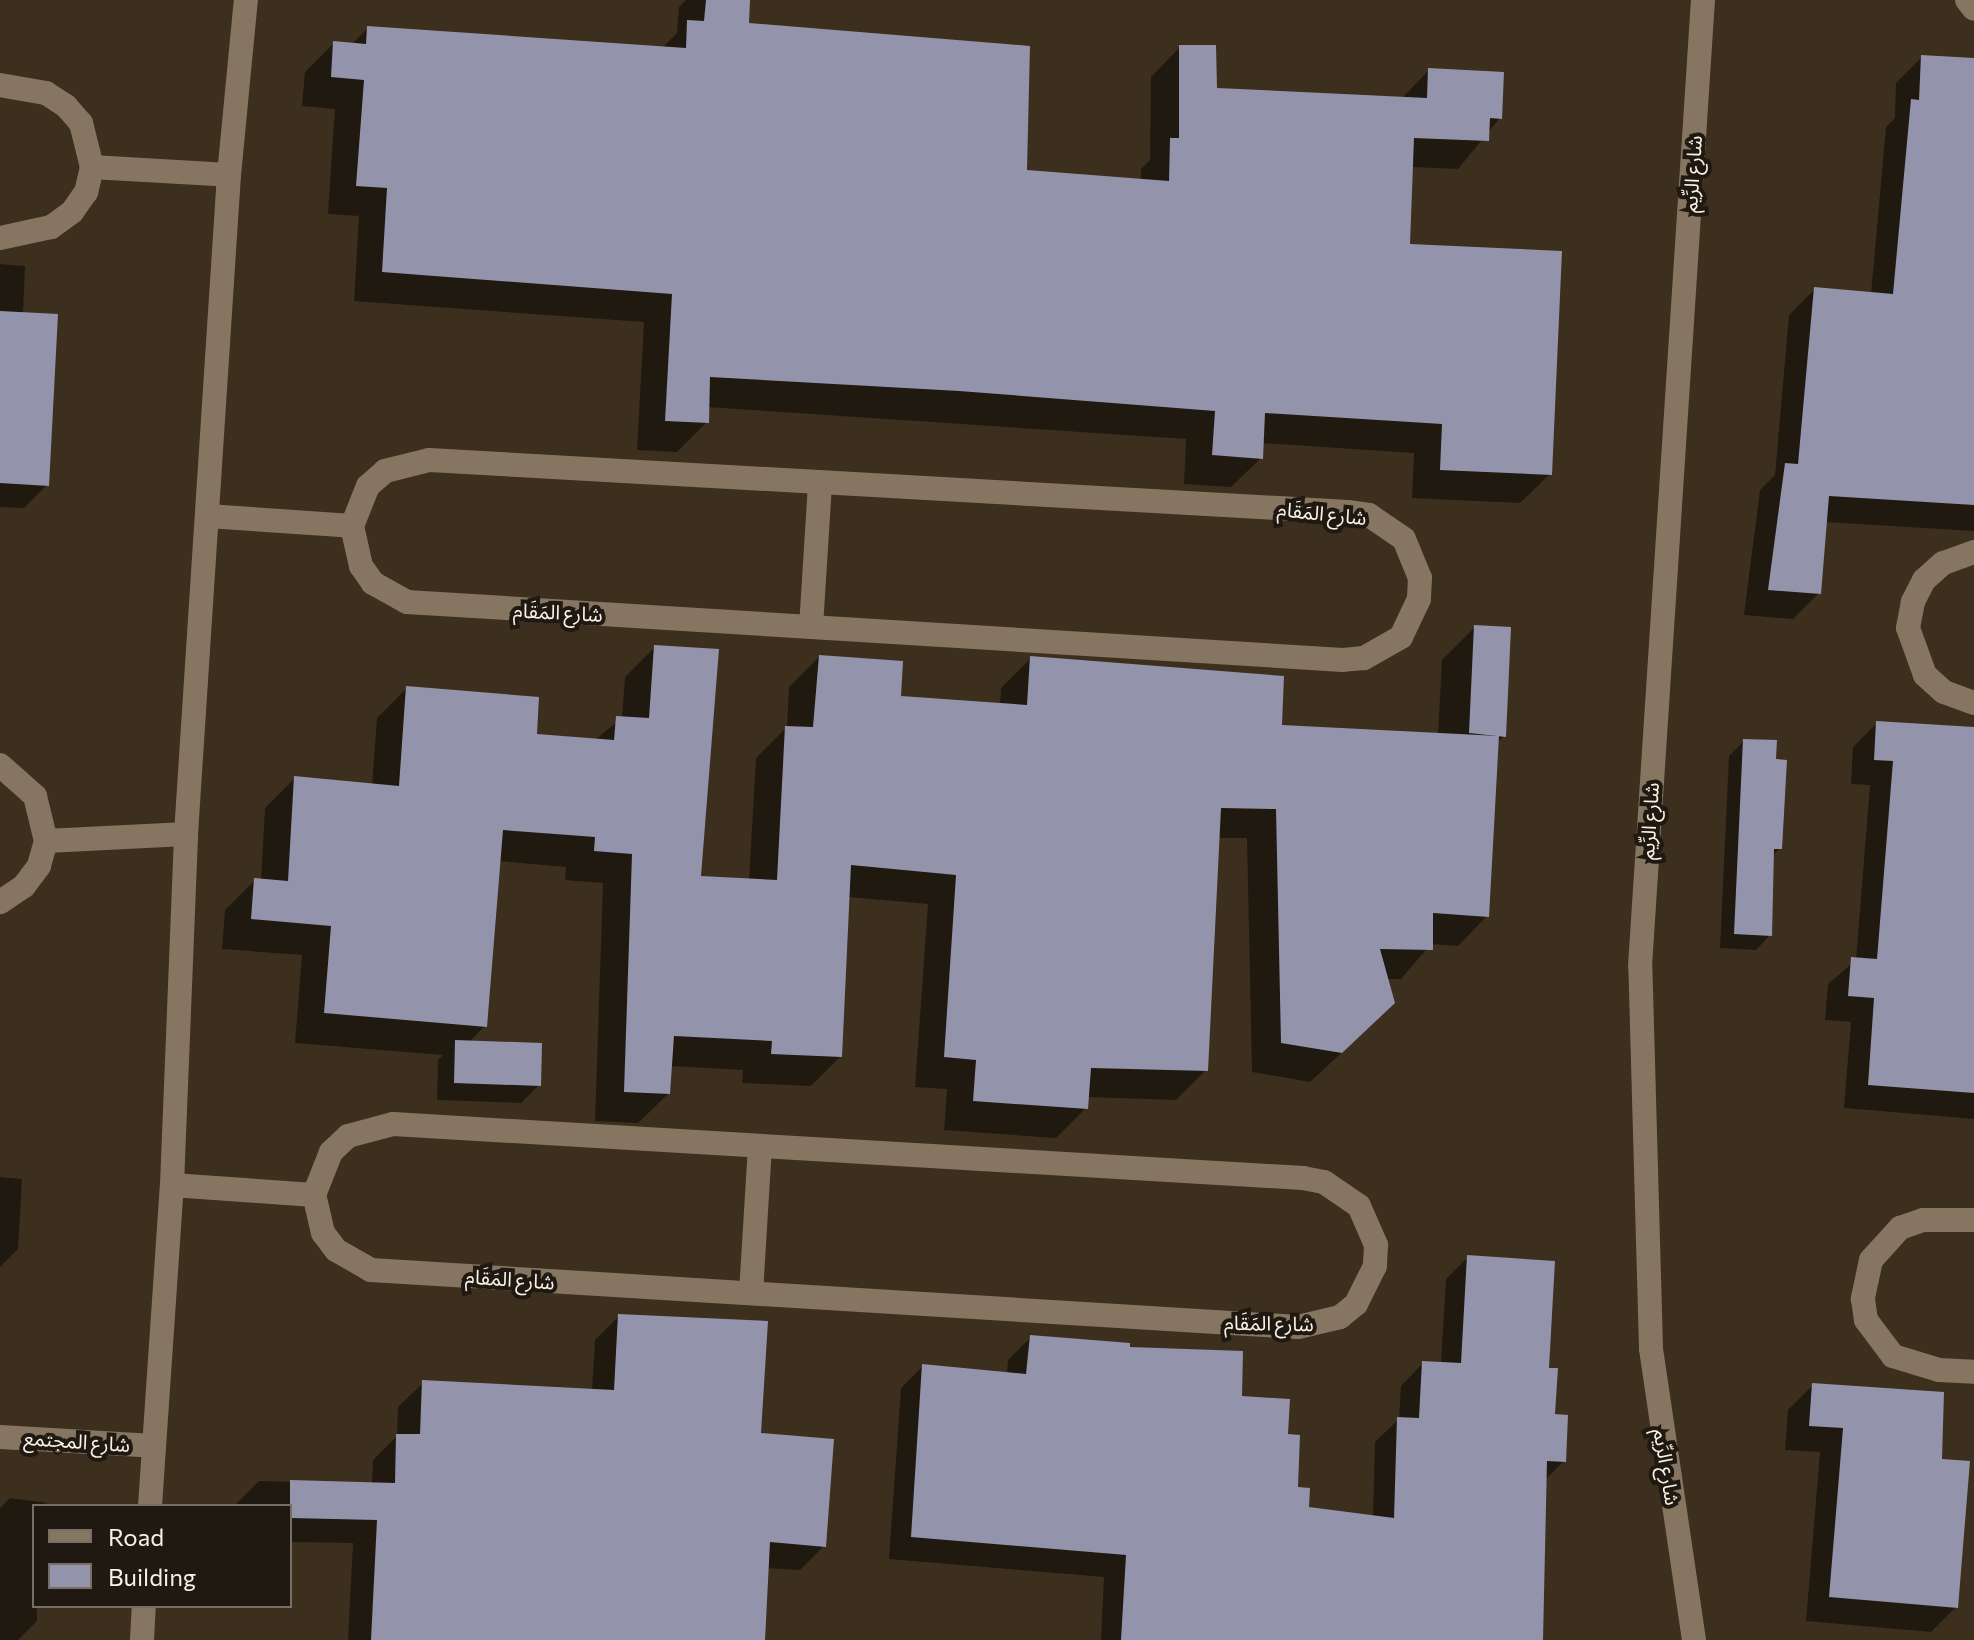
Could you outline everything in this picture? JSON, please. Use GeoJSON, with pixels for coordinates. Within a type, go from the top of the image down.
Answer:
{"type":"FeatureCollection","features":[{"type":"Feature","properties":{"kind":"street"},"geometry":{"type":"LineString","coordinates":[[150,1504],[172,1185],[186,834],[229,175],[246,0]]}},
{"type":"Feature","properties":{"kind":"street","name":"شارع الرِّيم"},"geometry":{"type":"LineString","coordinates":[[1694,1640],[1651,1348],[1640,966],[1703,0]]}},
{"type":"Feature","properties":{"kind":"street"},"geometry":{"type":"LineString","coordinates":[[1967,0],[1974,9]]}},
{"type":"Feature","properties":{"kind":"street"},"geometry":{"type":"LineString","coordinates":[[0,85],[46,93],[66,106],[81,123],[92,167],[86,192],[72,212],[51,227],[0,238]]}},
{"type":"Feature","properties":{"kind":"street"},"geometry":{"type":"LineString","coordinates":[[92,167],[229,175]]}},
{"type":"Feature","properties":{"kind":"street","name":"شارع المَقَام"},"geometry":{"type":"LineString","coordinates":[[406,462],[820,482],[1369,515],[1404,539],[1415,558],[1419,599],[1401,637],[1364,658],[1343,660],[407,602],[373,583],[361,566],[352,526],[368,486],[406,462]]}},
{"type":"Feature","properties":{"kind":"street"},"geometry":{"type":"LineString","coordinates":[[811,627],[820,482]]}},
{"type":"Feature","properties":{"kind":"street"},"geometry":{"type":"LineString","coordinates":[[207,516],[352,526]]}},
{"type":"Feature","properties":{"kind":"street"},"geometry":{"type":"LineString","coordinates":[[1974,552],[1943,563],[1924,580],[1913,602],[1908,628],[1925,675],[1944,692],[1974,703]]}},
{"type":"Feature","properties":{"kind":"street"},"geometry":{"type":"LineString","coordinates":[[0,765],[35,796],[46,841],[39,866],[24,886],[0,902]]}},
{"type":"Feature","properties":{"kind":"street"},"geometry":{"type":"LineString","coordinates":[[46,841],[186,834]]}},
{"type":"Feature","properties":{"kind":"street","name":"شارع المَقَام"},"geometry":{"type":"LineString","coordinates":[[369,1126],[760,1147],[1324,1182],[1359,1206],[1373,1234],[1375,1266],[1356,1304],[1340,1317],[1298,1327],[371,1270],[336,1250],[320,1224],[314,1195],[331,1152],[369,1126]]}},
{"type":"Feature","properties":{"kind":"street"},"geometry":{"type":"LineString","coordinates":[[751,1293],[760,1147]]}},
{"type":"Feature","properties":{"kind":"street"},"geometry":{"type":"LineString","coordinates":[[172,1185],[314,1195]]}},
{"type":"Feature","properties":{"kind":"street"},"geometry":{"type":"LineString","coordinates":[[1974,1220],[1923,1220],[1900,1228],[1871,1260],[1863,1299],[1866,1320],[1893,1356],[1939,1370],[1974,1372]]}},
{"type":"Feature","properties":{"kind":"street","name":"شارع المجتمع"},"geometry":{"type":"LineString","coordinates":[[0,1437],[154,1446]]}},
{"type":"Feature","properties":{"kind":"street"},"geometry":{"type":"LineString","coordinates":[[142,1640],[144,1608]]}},
{"type":"Feature","properties":{"kind":"building"},"geometry":{"type":"Polygon","coordinates":[[[706,0],[750,0],[749,23],[1030,46],[1027,170],[1169,181],[1170,138],[1179,138],[1179,45],[1216,45],[1217,88],[1427,98],[1428,68],[1504,72],[1502,119],[1490,118],[1489,141],[1414,138],[1410,244],[1562,251],[1552,475],[1440,470],[1442,424],[1265,413],[1263,459],[1212,455],[1215,411],[959,391],[710,377],[709,423],[665,421],[672,294],[382,272],[387,188],[356,186],[364,80],[331,77],[333,41],[366,44],[367,26],[686,48],[687,20],[704,21],[706,0]]]}},
{"type":"Feature","properties":{"kind":"building"},"geometry":{"type":"Polygon","coordinates":[[[1921,55],[1974,58],[1974,505],[1829,496],[1821,594],[1768,590],[1785,463],[1798,464],[1814,287],[1893,294],[1911,99],[1919,100],[1921,55]]]}},
{"type":"Feature","properties":{"kind":"building"},"geometry":{"type":"Polygon","coordinates":[[[0,311],[58,314],[49,486],[0,483],[0,311]]]}},
{"type":"Feature","properties":{"kind":"building"},"geometry":{"type":"Polygon","coordinates":[[[1474,625],[1511,627],[1506,737],[1469,733],[1474,625]]]}},
{"type":"Feature","properties":{"kind":"building"},"geometry":{"type":"Polygon","coordinates":[[[654,645],[719,649],[701,876],[777,880],[785,726],[813,727],[819,655],[903,661],[901,696],[1027,705],[1030,656],[1284,676],[1282,725],[1499,736],[1489,917],[1433,913],[1433,950],[1380,949],[1395,1003],[1342,1053],[1281,1043],[1276,809],[1221,808],[1208,1071],[1091,1068],[1088,1109],[973,1101],[976,1060],[944,1057],[956,875],[851,865],[842,1057],[771,1054],[772,1041],[674,1036],[670,1094],[624,1092],[632,854],[594,851],[595,837],[503,830],[487,1027],[324,1013],[331,926],[251,919],[254,878],[288,881],[294,776],[399,786],[406,686],[539,697],[537,734],[614,740],[616,716],[649,718],[654,645]]]}},
{"type":"Feature","properties":{"kind":"building"},"geometry":{"type":"Polygon","coordinates":[[[1876,721],[1974,727],[1974,1093],[1868,1085],[1874,998],[1848,996],[1851,957],[1877,959],[1893,761],[1874,760],[1876,721]]]}},
{"type":"Feature","properties":{"kind":"building"},"geometry":{"type":"Polygon","coordinates":[[[1743,739],[1777,740],[1776,759],[1787,760],[1782,849],[1774,849],[1772,936],[1734,934],[1743,739]]]}},
{"type":"Feature","properties":{"kind":"building"},"geometry":{"type":"Polygon","coordinates":[[[455,1040],[542,1043],[541,1086],[454,1083],[455,1040]]]}},
{"type":"Feature","properties":{"kind":"building"},"geometry":{"type":"Polygon","coordinates":[[[1467,1255],[1555,1261],[1549,1368],[1558,1368],[1555,1414],[1568,1415],[1566,1462],[1547,1461],[1543,1640],[1121,1640],[1126,1555],[911,1537],[922,1364],[1026,1374],[1030,1335],[1130,1343],[1130,1347],[1243,1351],[1242,1396],[1290,1399],[1288,1434],[1300,1435],[1298,1487],[1310,1488],[1309,1507],[1394,1518],[1397,1417],[1419,1418],[1422,1361],[1461,1363],[1467,1255]]]}},
{"type":"Feature","properties":{"kind":"building"},"geometry":{"type":"Polygon","coordinates":[[[618,1314],[768,1321],[761,1433],[834,1439],[826,1547],[770,1542],[765,1640],[371,1640],[377,1520],[292,1518],[290,1480],[395,1483],[396,1434],[420,1434],[422,1380],[614,1390],[618,1314]]]}},
{"type":"Feature","properties":{"kind":"building"},"geometry":{"type":"Polygon","coordinates":[[[1812,1383],[1944,1392],[1942,1459],[1970,1461],[1958,1608],[1829,1597],[1843,1428],[1809,1426],[1812,1383]]]}}]}
